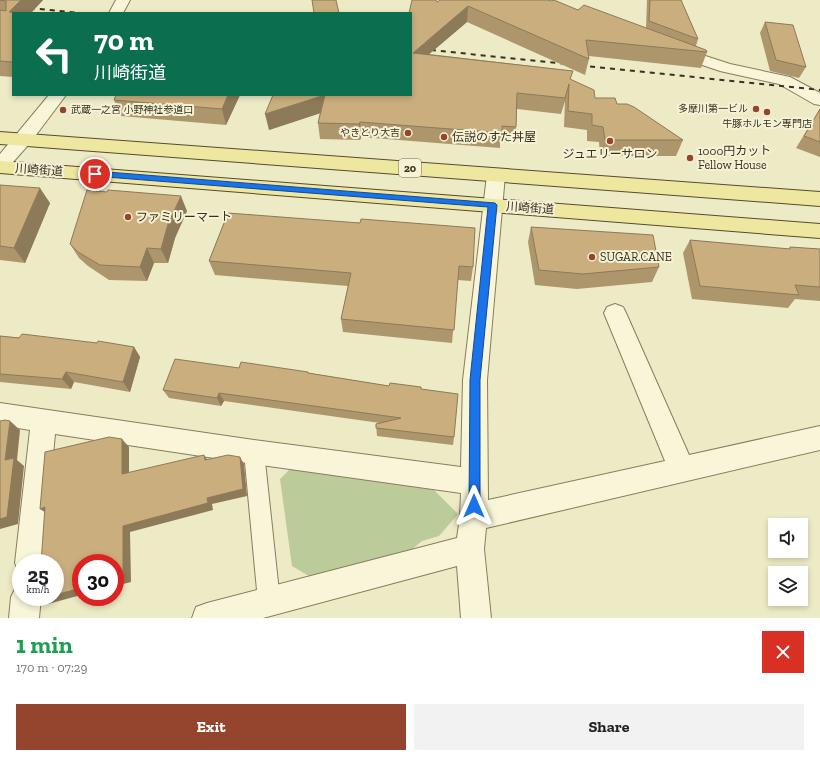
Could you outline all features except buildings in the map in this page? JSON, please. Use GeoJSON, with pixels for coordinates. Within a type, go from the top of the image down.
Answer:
{"type":"FeatureCollection","features":[{"type":"Feature","properties":{"kind":"main road","name":"20"},"geometry":{"type":"LineString","coordinates":[[0,138],[820,199]]}},
{"type":"Feature","properties":{"kind":"main road","name":"川崎街道"},"geometry":{"type":"LineString","coordinates":[[0,166],[820,230]]}},
{"type":"Feature","properties":{"kind":"street"},"geometry":{"type":"LineString","coordinates":[[117,12],[123,0]]}},
{"type":"Feature","properties":{"kind":"street"},"geometry":{"type":"LineString","coordinates":[[660,45],[726,68],[784,80],[820,100]]}},
{"type":"Feature","properties":{"kind":"street"},"geometry":{"type":"LineString","coordinates":[[0,166],[24,140],[57,96]]}},
{"type":"Feature","properties":{"kind":"street"},"geometry":{"type":"LineString","coordinates":[[476,618],[470,549],[474,517],[475,380],[496,175]]}},
{"type":"Feature","properties":{"kind":"street"},"geometry":{"type":"LineString","coordinates":[[616,313],[682,469]]}},
{"type":"Feature","properties":{"kind":"street"},"geometry":{"type":"LineString","coordinates":[[0,414],[254,452],[474,482]]}},
{"type":"Feature","properties":{"kind":"street"},"geometry":{"type":"LineString","coordinates":[[30,554],[44,420]]}},
{"type":"Feature","properties":{"kind":"street"},"geometry":{"type":"LineString","coordinates":[[474,517],[820,438]]}},
{"type":"Feature","properties":{"kind":"street"},"geometry":{"type":"LineString","coordinates":[[207,618],[470,549]]}},
{"type":"Feature","properties":{"kind":"street"},"geometry":{"type":"LineString","coordinates":[[24,618],[25,606]]}},
{"type":"Feature","properties":{"kind":"lane"},"geometry":{"type":"LineString","coordinates":[[254,452],[269,601]]}},
{"type":"Feature","properties":{"kind":"green space"},"geometry":{"type":"Polygon","coordinates":[[[291,468],[434,490],[458,514],[439,536],[422,541],[410,551],[309,576],[292,566],[280,479],[291,468]]]}},
{"type":"Feature","properties":{"kind":"railway"},"geometry":{"type":"LineString","coordinates":[[0,5],[69,12]]}},
{"type":"Feature","properties":{"kind":"railway"},"geometry":{"type":"LineString","coordinates":[[412,48],[820,90]]}},
{"type":"Feature","properties":{"kind":"place","name":"多摩川第一ビル"},"geometry":{"type":"Point","coordinates":[756,109]}},
{"type":"Feature","properties":{"kind":"place","name":"武蔵一之宮 小野神社参道口"},"geometry":{"type":"Point","coordinates":[63,110]}},
{"type":"Feature","properties":{"kind":"place","name":"牛豚ホルモン専門店"},"geometry":{"type":"Point","coordinates":[767,112]}},
{"type":"Feature","properties":{"kind":"place","name":"やきとり大吉"},"geometry":{"type":"Point","coordinates":[408,133]}},
{"type":"Feature","properties":{"kind":"place","name":"伝説のすた丼屋"},"geometry":{"type":"Point","coordinates":[444,137]}},
{"type":"Feature","properties":{"kind":"place","name":"ジュエリーサロン"},"geometry":{"type":"Point","coordinates":[610,141]}},
{"type":"Feature","properties":{"kind":"place","name":"1000円カット Fellow House"},"geometry":{"type":"Point","coordinates":[690,158]}},
{"type":"Feature","properties":{"kind":"place","name":"ファミリーマート"},"geometry":{"type":"Point","coordinates":[128,217]}},
{"type":"Feature","properties":{"kind":"place","name":"SUGAR.CANE"},"geometry":{"type":"Point","coordinates":[592,257]}},
{"type":"Feature","properties":{"kind":"route"},"geometry":{"type":"LineString","coordinates":[[95,174],[493,205],[475,380],[474,506]]}}]}
